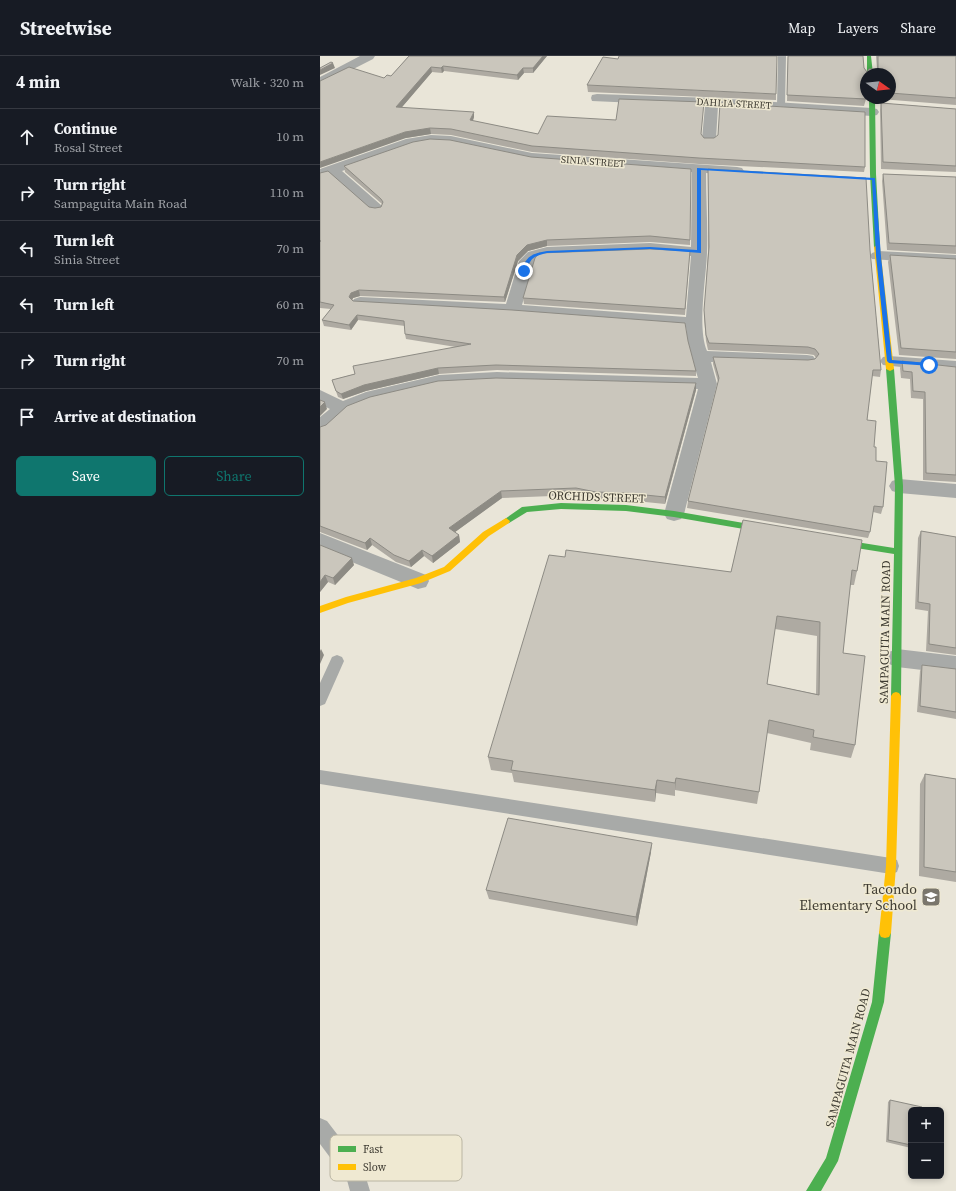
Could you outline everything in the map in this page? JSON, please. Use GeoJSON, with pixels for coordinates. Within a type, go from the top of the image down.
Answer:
{"type":"FeatureCollection","features":[{"type":"Feature","properties":{"kind":"street"},"geometry":{"type":"LineString","coordinates":[[320,82],[369,56]]}},
{"type":"Feature","properties":{"kind":"street"},"geometry":{"type":"LineString","coordinates":[[869,56],[870,68]]}},
{"type":"Feature","properties":{"kind":"street","name":"DAHLIA STREET"},"geometry":{"type":"LineString","coordinates":[[597,98],[781,106],[887,105]]}},
{"type":"Feature","properties":{"kind":"street"},"geometry":{"type":"LineString","coordinates":[[709,138],[712,102]]}},
{"type":"Feature","properties":{"kind":"street","name":"SAMPAGUITA MAIN ROAD"},"geometry":{"type":"LineString","coordinates":[[813,1191],[832,1161],[878,1002],[891,866],[897,658],[899,486],[889,361],[878,256],[872,105]]}},
{"type":"Feature","properties":{"kind":"street","name":"SINIA STREET"},"geometry":{"type":"LineString","coordinates":[[326,172],[411,142],[431,139],[451,140],[532,157],[754,172]]}},
{"type":"Feature","properties":{"kind":"street"},"geometry":{"type":"LineString","coordinates":[[674,514],[708,384],[701,356],[696,345],[694,323],[699,252],[698,169]]}},
{"type":"Feature","properties":{"kind":"street"},"geometry":{"type":"LineString","coordinates":[[326,172],[376,208]]}},
{"type":"Feature","properties":{"kind":"street"},"geometry":{"type":"LineString","coordinates":[[858,178],[888,175]]}},
{"type":"Feature","properties":{"kind":"street"},"geometry":{"type":"LineString","coordinates":[[513,309],[524,265],[534,256],[547,252],[650,248],[699,252]]}},
{"type":"Feature","properties":{"kind":"street"},"geometry":{"type":"LineString","coordinates":[[878,256],[956,260]]}},
{"type":"Feature","properties":{"kind":"street"},"geometry":{"type":"LineString","coordinates":[[360,302],[513,309],[694,323]]}},
{"type":"Feature","properties":{"kind":"street"},"geometry":{"type":"LineString","coordinates":[[701,356],[807,360]]}},
{"type":"Feature","properties":{"kind":"street"},"geometry":{"type":"LineString","coordinates":[[889,361],[956,367]]}},
{"type":"Feature","properties":{"kind":"street"},"geometry":{"type":"LineString","coordinates":[[320,427],[342,408],[366,398],[438,381],[497,378],[708,384]]}},
{"type":"Feature","properties":{"kind":"street"},"geometry":{"type":"LineString","coordinates":[[320,396],[342,408]]}},
{"type":"Feature","properties":{"kind":"street"},"geometry":{"type":"LineString","coordinates":[[899,486],[956,491]]}},
{"type":"Feature","properties":{"kind":"street","name":"ORCHIDS STREET"},"geometry":{"type":"LineString","coordinates":[[320,610],[346,600],[418,581],[447,570],[486,534],[525,510],[561,506],[626,508],[674,514],[782,532]]}},
{"type":"Feature","properties":{"kind":"street"},"geometry":{"type":"LineString","coordinates":[[821,539],[898,552]]}},
{"type":"Feature","properties":{"kind":"street"},"geometry":{"type":"LineString","coordinates":[[320,541],[418,581]]}},
{"type":"Feature","properties":{"kind":"street"},"geometry":{"type":"LineString","coordinates":[[897,658],[956,664]]}},
{"type":"Feature","properties":{"kind":"lane"},"geometry":{"type":"LineString","coordinates":[[781,106],[782,56]]}},
{"type":"Feature","properties":{"kind":"lane"},"geometry":{"type":"LineString","coordinates":[[320,700],[337,661]]}},
{"type":"Feature","properties":{"kind":"lane"},"geometry":{"type":"LineString","coordinates":[[320,777],[891,866]]}},
{"type":"Feature","properties":{"kind":"lane"},"geometry":{"type":"LineString","coordinates":[[320,1128],[330,1141]]}},
{"type":"Feature","properties":{"kind":"lane"},"geometry":{"type":"LineString","coordinates":[[358,1181],[360,1191]]}},
{"type":"Feature","properties":{"kind":"building"},"geometry":{"type":"Polygon","coordinates":[[[409,56],[543,56],[533,68],[523,68],[517,75],[443,66],[441,68],[431,67],[396,107],[474,112],[470,120],[538,134],[547,116],[616,120],[619,99],[704,102],[701,134],[704,138],[714,138],[718,135],[720,103],[865,112],[865,167],[699,158],[532,146],[451,129],[430,128],[405,132],[320,162],[320,81],[349,67],[384,78],[387,75],[391,76],[409,56]]]}},
{"type":"Feature","properties":{"kind":"building"},"geometry":{"type":"Polygon","coordinates":[[[619,56],[777,56],[776,94],[587,85],[603,57],[618,59],[619,56]]]}},
{"type":"Feature","properties":{"kind":"building"},"geometry":{"type":"Polygon","coordinates":[[[788,56],[863,56],[864,68],[860,68],[860,99],[787,95],[788,56]]]}},
{"type":"Feature","properties":{"kind":"building"},"geometry":{"type":"Polygon","coordinates":[[[878,56],[956,56],[956,98],[896,93],[896,68],[878,68],[878,56]]]}},
{"type":"Feature","properties":{"kind":"building"},"geometry":{"type":"Polygon","coordinates":[[[331,62],[333,63],[320,70],[320,68],[331,62]]]}},
{"type":"Feature","properties":{"kind":"building"},"geometry":{"type":"Polygon","coordinates":[[[881,104],[956,109],[956,166],[883,162],[881,104]]]}},
{"type":"Feature","properties":{"kind":"building"},"geometry":{"type":"Polygon","coordinates":[[[430,139],[450,140],[531,157],[691,169],[690,240],[650,236],[547,240],[527,245],[517,255],[504,297],[359,290],[351,293],[349,297],[353,301],[512,310],[685,323],[696,371],[496,365],[438,368],[364,385],[341,394],[336,391],[332,380],[355,374],[353,366],[471,344],[405,334],[404,321],[357,315],[349,325],[322,320],[334,305],[320,302],[320,173],[328,171],[369,207],[381,207],[383,202],[381,199],[344,166],[413,142],[430,139]]]}},
{"type":"Feature","properties":{"kind":"building"},"geometry":{"type":"Polygon","coordinates":[[[708,169],[866,178],[870,250],[881,370],[873,370],[867,420],[876,421],[874,447],[876,447],[876,461],[887,462],[883,507],[874,506],[870,532],[688,501],[719,378],[713,357],[808,360],[815,359],[819,354],[815,349],[808,347],[709,343],[706,335],[704,310],[709,247],[708,169]]]}},
{"type":"Feature","properties":{"kind":"building"},"geometry":{"type":"Polygon","coordinates":[[[883,174],[956,177],[956,246],[889,243],[883,174]]]}},
{"type":"Feature","properties":{"kind":"building"},"geometry":{"type":"Polygon","coordinates":[[[650,249],[690,251],[685,309],[523,298],[535,258],[539,253],[650,249]]]}},
{"type":"Feature","properties":{"kind":"building"},"geometry":{"type":"Polygon","coordinates":[[[890,255],[956,259],[956,352],[901,348],[890,255]]]}},
{"type":"Feature","properties":{"kind":"building"},"geometry":{"type":"Polygon","coordinates":[[[902,361],[956,367],[956,475],[926,473],[925,392],[913,391],[912,372],[903,371],[902,361]]]}},
{"type":"Feature","properties":{"kind":"building"},"geometry":{"type":"Polygon","coordinates":[[[496,378],[696,383],[665,497],[596,492],[576,488],[501,491],[449,528],[459,535],[432,556],[422,550],[409,561],[394,555],[370,538],[365,543],[320,526],[320,427],[326,425],[347,406],[370,397],[438,381],[496,378]]]}},
{"type":"Feature","properties":{"kind":"building"},"geometry":{"type":"Polygon","coordinates":[[[320,400],[325,402],[320,407],[320,400]]]}},
{"type":"Feature","properties":{"kind":"building"},"geometry":{"type":"Polygon","coordinates":[[[743,520],[862,540],[857,571],[852,570],[843,653],[865,656],[855,745],[813,737],[814,730],[769,720],[759,792],[676,778],[675,783],[657,780],[655,790],[511,770],[513,761],[488,757],[549,555],[565,557],[566,550],[731,572],[743,520]],[[777,616],[767,684],[819,695],[820,622],[777,616]]]}},
{"type":"Feature","properties":{"kind":"building"},"geometry":{"type":"Polygon","coordinates":[[[921,531],[956,537],[956,648],[929,644],[930,604],[918,602],[921,531]]]}},
{"type":"Feature","properties":{"kind":"building"},"geometry":{"type":"Polygon","coordinates":[[[320,545],[352,558],[333,578],[325,575],[320,582],[320,545]]]}},
{"type":"Feature","properties":{"kind":"building"},"geometry":{"type":"Polygon","coordinates":[[[922,665],[956,669],[956,712],[920,706],[922,665]]]}},
{"type":"Feature","properties":{"kind":"building"},"geometry":{"type":"Polygon","coordinates":[[[925,774],[956,779],[956,872],[924,867],[925,774]]]}},
{"type":"Feature","properties":{"kind":"building"},"geometry":{"type":"Polygon","coordinates":[[[508,818],[652,843],[636,917],[486,890],[508,818]]]}},
{"type":"Feature","properties":{"kind":"building"},"geometry":{"type":"Polygon","coordinates":[[[890,1100],[922,1107],[908,1107],[908,1144],[888,1140],[890,1100]]]}},
{"type":"Feature","properties":{"kind":"traffic: fast"},"geometry":{"type":"LineString","coordinates":[[869,56],[870,68]]}},
{"type":"Feature","properties":{"kind":"traffic: fast"},"geometry":{"type":"LineString","coordinates":[[872,104],[873,174],[877,247]]}},
{"type":"Feature","properties":{"kind":"traffic: fast"},"geometry":{"type":"LineString","coordinates":[[890,369],[899,486],[896,696]]}},
{"type":"Feature","properties":{"kind":"traffic: fast"},"geometry":{"type":"LineString","coordinates":[[506,521],[525,509],[561,506],[626,508],[674,514],[772,531]]}},
{"type":"Feature","properties":{"kind":"traffic: fast"},"geometry":{"type":"LineString","coordinates":[[831,541],[898,552]]}},
{"type":"Feature","properties":{"kind":"traffic: fast"},"geometry":{"type":"LineString","coordinates":[[813,1191],[832,1161],[878,1002],[885,933]]}},
{"type":"Feature","properties":{"kind":"traffic: slow"},"geometry":{"type":"LineString","coordinates":[[877,247],[890,369]]}},
{"type":"Feature","properties":{"kind":"traffic: slow"},"geometry":{"type":"LineString","coordinates":[[320,610],[346,600],[418,581],[447,569],[486,534],[506,521]]}},
{"type":"Feature","properties":{"kind":"traffic: slow"},"geometry":{"type":"LineString","coordinates":[[885,933],[891,866],[896,696]]}},
{"type":"Feature","properties":{"kind":"place","name":"Tacondo Elementary School"},"geometry":{"type":"Point","coordinates":[931,897]}},
{"type":"Feature","properties":{"kind":"route"},"geometry":{"type":"LineString","coordinates":[[524,271],[524,265],[527,261],[534,256],[547,252],[650,248],[699,252],[698,169],[874,179],[878,256],[889,361],[929,365]]}}]}
